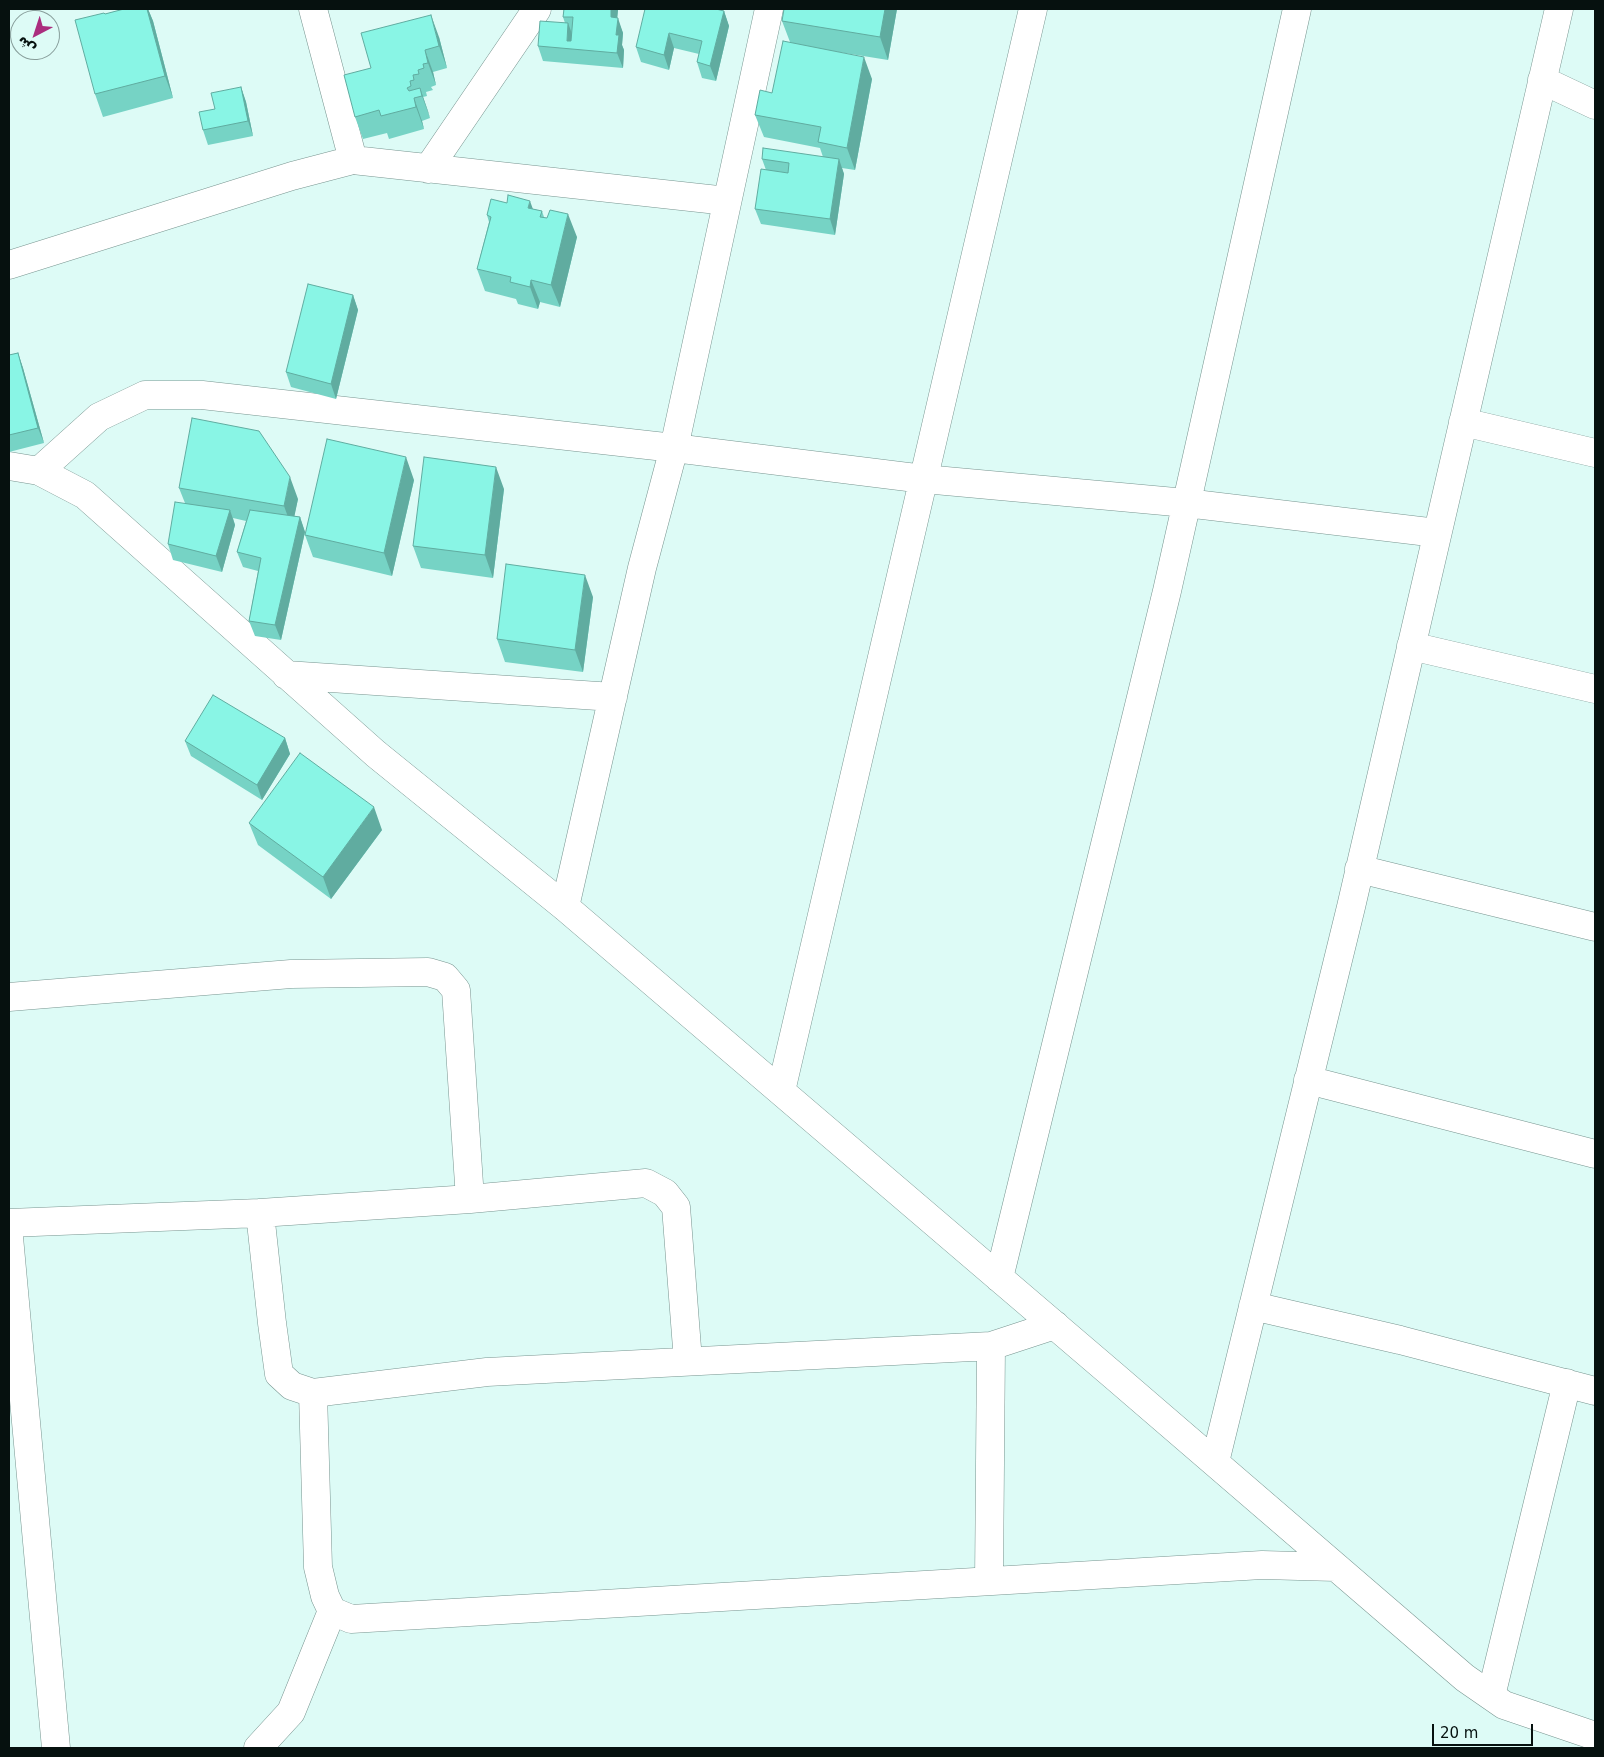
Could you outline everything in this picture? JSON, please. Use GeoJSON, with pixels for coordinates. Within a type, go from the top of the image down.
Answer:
{"type":"FeatureCollection","features":[{"type":"Feature","properties":{"kind":"street"},"geometry":{"type":"LineString","coordinates":[[313,9],[353,160]]}},
{"type":"Feature","properties":{"kind":"street"},"geometry":{"type":"LineString","coordinates":[[428,168],[537,9]]}},
{"type":"Feature","properties":{"kind":"street"},"geometry":{"type":"LineString","coordinates":[[566,907],[642,568],[674,448],[769,9]]}},
{"type":"Feature","properties":{"kind":"street"},"geometry":{"type":"LineString","coordinates":[[781,1091],[1033,9]]}},
{"type":"Feature","properties":{"kind":"street"},"geometry":{"type":"LineString","coordinates":[[999,1278],[1167,591],[1297,9]]}},
{"type":"Feature","properties":{"kind":"street"},"geometry":{"type":"LineString","coordinates":[[1215,1462],[1360,869],[1559,9]]}},
{"type":"Feature","properties":{"kind":"street"},"geometry":{"type":"LineString","coordinates":[[1542,80],[1595,105]]}},
{"type":"Feature","properties":{"kind":"street"},"geometry":{"type":"LineString","coordinates":[[9,265],[292,176],[353,160],[727,201]]}},
{"type":"Feature","properties":{"kind":"street"},"geometry":{"type":"LineString","coordinates":[[39,471],[99,417],[145,395],[202,395],[674,448],[924,479],[1186,503],[1437,533]]}},
{"type":"Feature","properties":{"kind":"street"},"geometry":{"type":"LineString","coordinates":[[1463,422],[1595,453]]}},
{"type":"Feature","properties":{"kind":"street"},"geometry":{"type":"LineString","coordinates":[[9,466],[39,471],[85,496],[376,754],[566,907],[1465,1678],[1504,1705],[1595,1736]]}},
{"type":"Feature","properties":{"kind":"street"},"geometry":{"type":"LineString","coordinates":[[1411,646],[1595,689]]}},
{"type":"Feature","properties":{"kind":"street"},"geometry":{"type":"LineString","coordinates":[[286,674],[613,697]]}},
{"type":"Feature","properties":{"kind":"street"},"geometry":{"type":"LineString","coordinates":[[1360,869],[1595,927]]}},
{"type":"Feature","properties":{"kind":"street"},"geometry":{"type":"LineString","coordinates":[[9,997],[291,974],[428,972],[445,977],[456,990],[470,1199]]}},
{"type":"Feature","properties":{"kind":"street"},"geometry":{"type":"LineString","coordinates":[[1308,1080],[1595,1154]]}},
{"type":"Feature","properties":{"kind":"street"},"geometry":{"type":"LineString","coordinates":[[9,1223],[260,1213],[470,1199],[646,1183],[665,1193],[676,1207],[688,1361]]}},
{"type":"Feature","properties":{"kind":"street"},"geometry":{"type":"LineString","coordinates":[[260,1213],[279,1374],[292,1386],[313,1393],[487,1372],[991,1346],[1055,1325]]}},
{"type":"Feature","properties":{"kind":"street"},"geometry":{"type":"LineString","coordinates":[[9,1237],[56,1748]]}},
{"type":"Feature","properties":{"kind":"street"},"geometry":{"type":"LineString","coordinates":[[1253,1306],[1400,1340],[1595,1391]]}},
{"type":"Feature","properties":{"kind":"street"},"geometry":{"type":"LineString","coordinates":[[989,1582],[991,1346]]}},
{"type":"Feature","properties":{"kind":"street"},"geometry":{"type":"LineString","coordinates":[[1491,1696],[1567,1383]]}},
{"type":"Feature","properties":{"kind":"street"},"geometry":{"type":"LineString","coordinates":[[258,1748],[291,1712],[332,1611],[318,1567],[313,1393]]}},
{"type":"Feature","properties":{"kind":"street"},"geometry":{"type":"LineString","coordinates":[[332,1611],[351,1619],[1262,1565],[1336,1567]]}},
{"type":"Feature","properties":{"kind":"building"},"geometry":{"type":"Polygon","coordinates":[[[124,9],[147,9],[165,76],[95,94],[75,20],[124,9]]]}},
{"type":"Feature","properties":{"kind":"building"},"geometry":{"type":"Polygon","coordinates":[[[564,9],[611,9],[611,17],[618,18],[616,35],[619,35],[617,53],[538,46],[540,21],[568,23],[567,41],[571,41],[573,17],[563,17],[564,9]]]}},
{"type":"Feature","properties":{"kind":"building"},"geometry":{"type":"Polygon","coordinates":[[[645,9],[716,9],[724,11],[710,66],[697,62],[702,41],[669,33],[664,55],[636,47],[645,9]]]}},
{"type":"Feature","properties":{"kind":"building"},"geometry":{"type":"Polygon","coordinates":[[[784,9],[885,9],[880,37],[782,21],[784,9]]]}},
{"type":"Feature","properties":{"kind":"building"},"geometry":{"type":"Polygon","coordinates":[[[431,15],[439,46],[425,50],[428,63],[423,64],[424,68],[418,70],[419,74],[413,75],[414,80],[410,81],[411,86],[407,88],[409,91],[420,88],[422,96],[414,98],[416,107],[381,116],[379,110],[355,117],[344,75],[371,68],[361,33],[431,15]]]}},
{"type":"Feature","properties":{"kind":"building"},"geometry":{"type":"Polygon","coordinates":[[[783,41],[864,57],[847,148],[818,142],[821,127],[755,115],[760,90],[772,93],[783,41]]]}},
{"type":"Feature","properties":{"kind":"building"},"geometry":{"type":"Polygon","coordinates":[[[241,87],[248,121],[203,130],[199,112],[215,109],[211,93],[241,87]]]}},
{"type":"Feature","properties":{"kind":"building"},"geometry":{"type":"Polygon","coordinates":[[[763,148],[839,159],[830,219],[755,209],[761,169],[788,173],[789,163],[762,159],[763,148]]]}},
{"type":"Feature","properties":{"kind":"building"},"geometry":{"type":"Polygon","coordinates":[[[508,195],[530,201],[528,208],[542,211],[540,217],[547,218],[550,210],[568,214],[551,285],[531,280],[530,287],[510,282],[511,277],[477,269],[491,217],[487,215],[491,199],[507,203],[508,195]]]}},
{"type":"Feature","properties":{"kind":"building"},"geometry":{"type":"Polygon","coordinates":[[[308,284],[353,295],[331,384],[286,372],[308,284]]]}},
{"type":"Feature","properties":{"kind":"building"},"geometry":{"type":"Polygon","coordinates":[[[18,353],[38,428],[9,435],[9,355],[18,353]]]}},
{"type":"Feature","properties":{"kind":"building"},"geometry":{"type":"Polygon","coordinates":[[[192,418],[259,431],[290,477],[284,506],[179,488],[192,418]]]}},
{"type":"Feature","properties":{"kind":"building"},"geometry":{"type":"Polygon","coordinates":[[[327,439],[406,457],[384,553],[305,535],[327,439]]]}},
{"type":"Feature","properties":{"kind":"building"},"geometry":{"type":"Polygon","coordinates":[[[424,457],[496,467],[485,555],[413,546],[424,457]]]}},
{"type":"Feature","properties":{"kind":"building"},"geometry":{"type":"Polygon","coordinates":[[[175,502],[230,510],[216,556],[168,544],[175,502]]]}},
{"type":"Feature","properties":{"kind":"building"},"geometry":{"type":"Polygon","coordinates":[[[250,510],[300,517],[275,625],[249,621],[261,558],[237,552],[250,510]]]}},
{"type":"Feature","properties":{"kind":"building"},"geometry":{"type":"Polygon","coordinates":[[[506,564],[585,575],[575,650],[497,639],[506,564]]]}},
{"type":"Feature","properties":{"kind":"building"},"geometry":{"type":"Polygon","coordinates":[[[213,695],[285,738],[257,785],[185,741],[213,695]]]}},
{"type":"Feature","properties":{"kind":"building"},"geometry":{"type":"Polygon","coordinates":[[[300,753],[374,807],[323,877],[249,823],[300,753]]]}}]}
